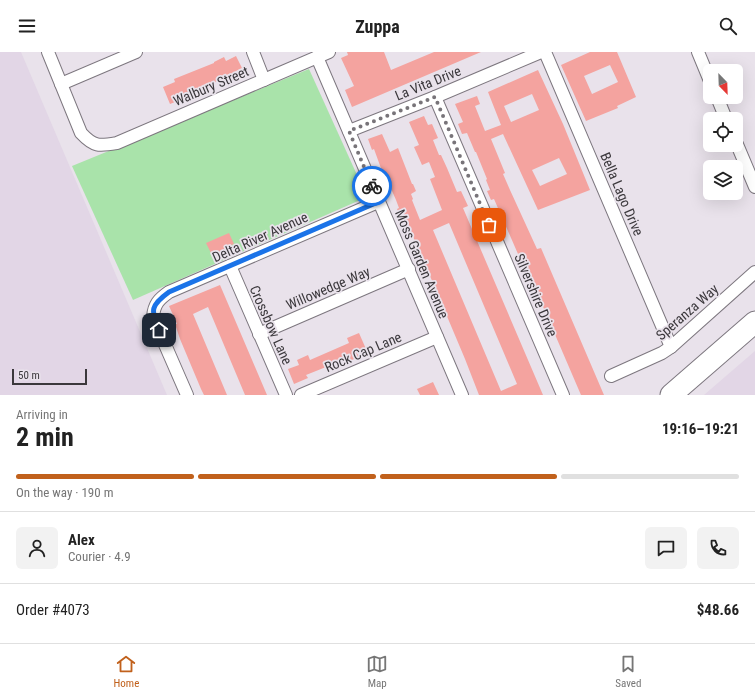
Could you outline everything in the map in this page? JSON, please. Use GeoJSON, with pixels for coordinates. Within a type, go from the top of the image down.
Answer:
{"type":"FeatureCollection","features":[{"type":"Feature","properties":{"kind":"highway"},"geometry":{"type":"LineString","coordinates":[[671,395],[755,322]]}},
{"type":"Feature","properties":{"kind":"street"},"geometry":{"type":"LineString","coordinates":[[48,52],[61,84],[136,52]]}},
{"type":"Feature","properties":{"kind":"street"},"geometry":{"type":"LineString","coordinates":[[253,52],[264,80]]}},
{"type":"Feature","properties":{"kind":"street","name":"Walbury Street"},"geometry":{"type":"LineString","coordinates":[[61,84],[80,133],[90,142],[104,145],[117,143],[329,52]]}},
{"type":"Feature","properties":{"kind":"street","name":"La Vita Drive"},"geometry":{"type":"LineString","coordinates":[[349,131],[435,97],[541,52]]}},
{"type":"Feature","properties":{"kind":"street","name":"Bella Lago Drive"},"geometry":{"type":"LineString","coordinates":[[545,52],[671,347]]}},
{"type":"Feature","properties":{"kind":"street"},"geometry":{"type":"LineString","coordinates":[[698,52],[703,64]]}},
{"type":"Feature","properties":{"kind":"street","name":"Moss Garden Avenue"},"geometry":{"type":"LineString","coordinates":[[317,58],[462,395]]}},
{"type":"Feature","properties":{"kind":"street","name":"Silvershire Drive"},"geometry":{"type":"LineString","coordinates":[[435,97],[562,395]]}},
{"type":"Feature","properties":{"kind":"street"},"geometry":{"type":"LineString","coordinates":[[740,152],[755,188]]}},
{"type":"Feature","properties":{"kind":"street","name":"Delta River Avenue"},"geometry":{"type":"LineString","coordinates":[[186,395],[153,317],[156,303],[169,292],[378,202]]}},
{"type":"Feature","properties":{"kind":"street","name":"Crossbow Lane"},"geometry":{"type":"LineString","coordinates":[[230,266],[286,395]]}},
{"type":"Feature","properties":{"kind":"street","name":"Willowedge Way"},"geometry":{"type":"LineString","coordinates":[[259,334],[409,269]]}},
{"type":"Feature","properties":{"kind":"street","name":"Speranza Way"},"geometry":{"type":"LineString","coordinates":[[611,376],[662,353],[671,347],[755,272]]}},
{"type":"Feature","properties":{"kind":"street","name":"Rock Cap Lane"},"geometry":{"type":"LineString","coordinates":[[301,395],[438,337]]}},
{"type":"Feature","properties":{"kind":"shaded area"},"geometry":{"type":"Polygon","coordinates":[[[0,52],[21,52],[167,395],[0,395],[0,52]]]}},
{"type":"Feature","properties":{"kind":"shaded area"},"geometry":{"type":"Polygon","coordinates":[[[755,351],[755,395],[704,395],[755,351]]]}},
{"type":"Feature","properties":{"kind":"green space"},"geometry":{"type":"Polygon","coordinates":[[[309,69],[367,197],[133,300],[72,166],[309,69]]]}},
{"type":"Feature","properties":{"kind":"building"},"geometry":{"type":"Polygon","coordinates":[[[347,52],[384,52],[391,70],[434,52],[481,52],[352,107],[345,90],[354,86],[341,58],[348,55],[347,52]]]}},
{"type":"Feature","properties":{"kind":"building"},"geometry":{"type":"Polygon","coordinates":[[[590,52],[617,52],[636,97],[617,106],[618,108],[586,121],[561,65],[590,52]],[[610,65],[584,76],[592,94],[618,82],[610,65]]]}},
{"type":"Feature","properties":{"kind":"building"},"geometry":{"type":"Polygon","coordinates":[[[236,56],[242,68],[234,72],[235,73],[204,87],[183,94],[185,98],[170,104],[163,87],[175,82],[174,79],[214,63],[224,57],[226,61],[236,56]]]}},
{"type":"Feature","properties":{"kind":"building"},"geometry":{"type":"Polygon","coordinates":[[[538,70],[563,124],[590,190],[538,210],[503,134],[491,139],[505,173],[503,174],[510,190],[537,249],[541,248],[604,395],[581,395],[520,253],[518,254],[494,199],[491,200],[487,191],[490,190],[486,180],[487,179],[476,152],[467,133],[462,134],[458,124],[463,122],[455,104],[477,96],[480,104],[475,106],[485,131],[501,125],[488,92],[538,70]],[[532,94],[504,106],[511,122],[539,110],[532,94]],[[559,158],[532,170],[540,186],[567,174],[559,158]]]}},
{"type":"Feature","properties":{"kind":"building"},"geometry":{"type":"Polygon","coordinates":[[[424,116],[428,125],[432,124],[438,138],[433,140],[439,155],[441,155],[457,192],[461,191],[468,206],[463,208],[543,395],[479,395],[422,257],[404,216],[401,218],[397,209],[399,208],[396,200],[383,170],[382,171],[374,149],[372,150],[368,139],[382,134],[390,152],[398,148],[416,191],[411,194],[420,220],[442,210],[430,179],[435,177],[429,162],[422,165],[414,147],[419,145],[409,122],[424,116]],[[449,223],[433,230],[501,391],[517,384],[449,223]]]}},
{"type":"Feature","properties":{"kind":"building"},"geometry":{"type":"Polygon","coordinates":[[[229,233],[234,244],[226,247],[227,250],[213,257],[206,243],[229,233]]]}},
{"type":"Feature","properties":{"kind":"building"},"geometry":{"type":"Polygon","coordinates":[[[220,285],[267,395],[245,395],[208,307],[193,314],[227,395],[204,395],[201,389],[180,339],[175,324],[177,324],[169,306],[220,285]]]}},
{"type":"Feature","properties":{"kind":"building"},"geometry":{"type":"Polygon","coordinates":[[[359,333],[366,349],[357,353],[359,357],[342,364],[343,365],[329,372],[326,367],[306,375],[308,378],[294,384],[288,369],[299,365],[297,360],[308,355],[310,360],[349,343],[347,338],[359,333]]]}},
{"type":"Feature","properties":{"kind":"building"},"geometry":{"type":"Polygon","coordinates":[[[433,382],[439,395],[420,395],[417,389],[433,382]]]}},
{"type":"Feature","properties":{"kind":"way so far"},"geometry":{"type":"LineString","coordinates":[[372,186],[349,131],[435,97],[489,225]]}},
{"type":"Feature","properties":{"kind":"route"},"geometry":{"type":"LineString","coordinates":[[159,330],[153,317],[154,310],[159,299],[169,292],[378,202],[372,186]]}}]}
